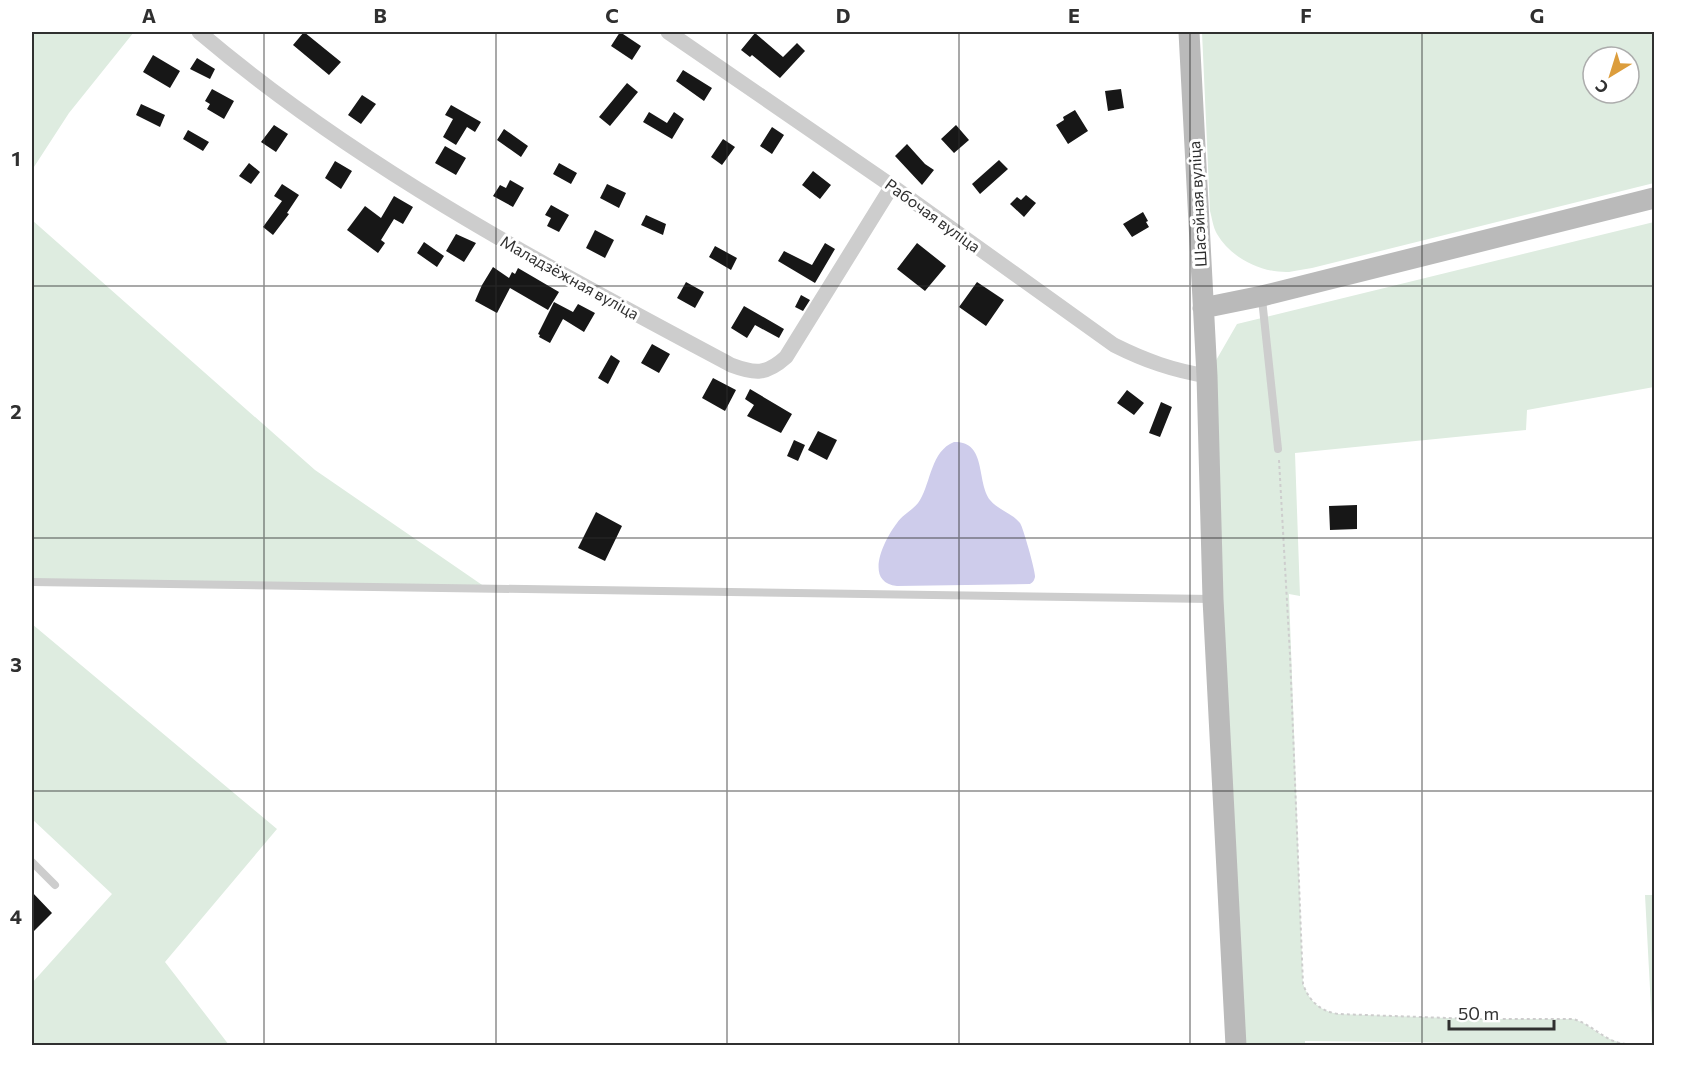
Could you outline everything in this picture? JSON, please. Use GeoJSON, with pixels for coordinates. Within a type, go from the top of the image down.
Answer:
{"type":"FeatureCollection","features":[{"type":"Feature","properties":{"kind":"main road","name":"Шасэйная вуліца"},"geometry":{"type":"LineString","coordinates":[[1189,32],[1207,376],[1213,599],[1236,1046]]}},
{"type":"Feature","properties":{"kind":"main road"},"geometry":{"type":"LineString","coordinates":[[1203,308],[1262,297],[1654,198]]}},
{"type":"Feature","properties":{"kind":"street","name":"Маладзёжная вуліца"},"geometry":{"type":"LineString","coordinates":[[199,32],[288,102],[409,184],[583,286],[746,371],[761,372],[775,367],[786,357],[892,186]]}},
{"type":"Feature","properties":{"kind":"street","name":"Рабочая вуліца"},"geometry":{"type":"LineString","coordinates":[[668,32],[892,186],[1114,345],[1175,371],[1207,376]]}},
{"type":"Feature","properties":{"kind":"lane"},"geometry":{"type":"LineString","coordinates":[[1262,297],[1278,449]]}},
{"type":"Feature","properties":{"kind":"lane"},"geometry":{"type":"LineString","coordinates":[[32,582],[1213,599]]}},
{"type":"Feature","properties":{"kind":"lane"},"geometry":{"type":"LineString","coordinates":[[32,862],[55,885]]}},
{"type":"Feature","properties":{"kind":"path"},"geometry":{"type":"LineString","coordinates":[[1278,449],[1290,655],[1303,984],[1310,998],[1323,1010],[1338,1014],[1475,1019],[1573,1019],[1584,1022],[1613,1041],[1623,1044],[1654,1045]]}},
{"type":"Feature","properties":{"kind":"green space"},"geometry":{"type":"Polygon","coordinates":[[[32,32],[134,32],[69,113],[32,170],[32,32]]]}},
{"type":"Feature","properties":{"kind":"green space"},"geometry":{"type":"Polygon","coordinates":[[[1202,32],[1654,32],[1654,183],[1289,272],[1258,267],[1239,257],[1223,243],[1210,211],[1202,32]]]}},
{"type":"Feature","properties":{"kind":"green space"},"geometry":{"type":"Polygon","coordinates":[[[32,220],[315,470],[488,589],[32,582],[32,220]]]}},
{"type":"Feature","properties":{"kind":"green space"},"geometry":{"type":"Polygon","coordinates":[[[1654,222],[1654,387],[1527,410],[1526,430],[1295,453],[1300,596],[1289,594],[1303,984],[1312,1000],[1321,1008],[1338,1014],[1475,1019],[1573,1019],[1615,1041],[1653,1045],[1305,1041],[1305,1045],[1236,1045],[1207,376],[1237,324],[1654,222]]]}},
{"type":"Feature","properties":{"kind":"green space"},"geometry":{"type":"Polygon","coordinates":[[[32,624],[277,829],[165,962],[229,1045],[32,1045],[32,983],[112,894],[32,819],[32,624]]]}},
{"type":"Feature","properties":{"kind":"green space"},"geometry":{"type":"Polygon","coordinates":[[[1645,895],[1654,895],[1653,1045],[1645,895]]]}},
{"type":"Feature","properties":{"kind":"water"},"geometry":{"type":"Polygon","coordinates":[[[954,442],[964,443],[972,448],[990,500],[1020,523],[1035,574],[1030,584],[897,586],[887,583],[881,577],[879,559],[887,539],[899,520],[920,500],[941,452],[954,442]]]}},
{"type":"Feature","properties":{"kind":"building"},"geometry":{"type":"Polygon","coordinates":[[[304,32],[341,62],[329,75],[293,45],[304,32]]]}},
{"type":"Feature","properties":{"kind":"building"},"geometry":{"type":"Polygon","coordinates":[[[620,32],[641,46],[632,60],[611,46],[620,32]]]}},
{"type":"Feature","properties":{"kind":"building"},"geometry":{"type":"Polygon","coordinates":[[[755,33],[783,57],[797,43],[805,51],[780,78],[752,55],[750,57],[741,50],[755,33]]]}},
{"type":"Feature","properties":{"kind":"building"},"geometry":{"type":"Polygon","coordinates":[[[153,55],[180,71],[170,88],[143,72],[153,55]]]}},
{"type":"Feature","properties":{"kind":"building"},"geometry":{"type":"Polygon","coordinates":[[[197,58],[215,69],[210,79],[190,69],[197,58]]]}},
{"type":"Feature","properties":{"kind":"building"},"geometry":{"type":"Polygon","coordinates":[[[683,70],[712,88],[704,101],[676,81],[683,70]]]}},
{"type":"Feature","properties":{"kind":"building"},"geometry":{"type":"Polygon","coordinates":[[[627,83],[638,92],[610,126],[599,117],[627,83]]]}},
{"type":"Feature","properties":{"kind":"building"},"geometry":{"type":"Polygon","coordinates":[[[212,89],[234,101],[224,119],[207,109],[210,104],[205,101],[212,89]]]}},
{"type":"Feature","properties":{"kind":"building"},"geometry":{"type":"Polygon","coordinates":[[[1121,89],[1124,108],[1108,111],[1105,91],[1121,89]]]}},
{"type":"Feature","properties":{"kind":"building"},"geometry":{"type":"Polygon","coordinates":[[[362,95],[376,104],[361,124],[348,115],[362,95]]]}},
{"type":"Feature","properties":{"kind":"building"},"geometry":{"type":"Polygon","coordinates":[[[141,104],[165,115],[160,127],[136,115],[141,104]]]}},
{"type":"Feature","properties":{"kind":"building"},"geometry":{"type":"Polygon","coordinates":[[[451,105],[481,122],[475,132],[467,127],[456,145],[443,137],[453,119],[445,115],[451,105]]]}},
{"type":"Feature","properties":{"kind":"building"},"geometry":{"type":"Polygon","coordinates":[[[1075,110],[1088,131],[1068,144],[1056,125],[1064,120],[1063,117],[1075,110]]]}},
{"type":"Feature","properties":{"kind":"building"},"geometry":{"type":"Polygon","coordinates":[[[649,112],[667,123],[674,112],[684,119],[672,139],[643,122],[649,112]]]}},
{"type":"Feature","properties":{"kind":"building"},"geometry":{"type":"Polygon","coordinates":[[[274,125],[288,134],[276,152],[261,142],[274,125]]]}},
{"type":"Feature","properties":{"kind":"building"},"geometry":{"type":"Polygon","coordinates":[[[956,125],[969,140],[954,153],[941,139],[956,125]]]}},
{"type":"Feature","properties":{"kind":"building"},"geometry":{"type":"Polygon","coordinates":[[[772,127],[784,135],[772,154],[760,146],[772,127]]]}},
{"type":"Feature","properties":{"kind":"building"},"geometry":{"type":"Polygon","coordinates":[[[504,129],[528,146],[521,157],[497,140],[504,129]]]}},
{"type":"Feature","properties":{"kind":"building"},"geometry":{"type":"Polygon","coordinates":[[[188,130],[209,142],[203,151],[183,139],[188,130]]]}},
{"type":"Feature","properties":{"kind":"building"},"geometry":{"type":"Polygon","coordinates":[[[723,139],[735,147],[722,165],[711,157],[723,139]]]}},
{"type":"Feature","properties":{"kind":"building"},"geometry":{"type":"Polygon","coordinates":[[[907,144],[925,164],[934,170],[922,185],[895,156],[907,144]]]}},
{"type":"Feature","properties":{"kind":"building"},"geometry":{"type":"Polygon","coordinates":[[[445,146],[466,158],[456,175],[435,163],[445,146]]]}},
{"type":"Feature","properties":{"kind":"building"},"geometry":{"type":"Polygon","coordinates":[[[999,160],[1008,169],[980,194],[972,184],[999,160]]]}},
{"type":"Feature","properties":{"kind":"building"},"geometry":{"type":"Polygon","coordinates":[[[335,161],[352,171],[341,189],[325,178],[335,161]]]}},
{"type":"Feature","properties":{"kind":"building"},"geometry":{"type":"Polygon","coordinates":[[[249,163],[260,172],[251,184],[239,176],[249,163]]]}},
{"type":"Feature","properties":{"kind":"building"},"geometry":{"type":"Polygon","coordinates":[[[559,163],[577,173],[571,184],[553,174],[559,163]]]}},
{"type":"Feature","properties":{"kind":"building"},"geometry":{"type":"Polygon","coordinates":[[[813,171],[831,185],[820,199],[802,185],[813,171]]]}},
{"type":"Feature","properties":{"kind":"building"},"geometry":{"type":"Polygon","coordinates":[[[510,180],[524,188],[513,207],[493,196],[500,185],[506,188],[510,180]]]}},
{"type":"Feature","properties":{"kind":"building"},"geometry":{"type":"Polygon","coordinates":[[[282,184],[299,195],[287,213],[289,214],[273,235],[263,227],[282,201],[274,196],[282,184]]]}},
{"type":"Feature","properties":{"kind":"building"},"geometry":{"type":"Polygon","coordinates":[[[607,184],[626,193],[619,208],[600,198],[607,184]]]}},
{"type":"Feature","properties":{"kind":"building"},"geometry":{"type":"Polygon","coordinates":[[[1026,195],[1036,203],[1024,217],[1010,204],[1017,197],[1021,200],[1026,195]]]}},
{"type":"Feature","properties":{"kind":"building"},"geometry":{"type":"Polygon","coordinates":[[[394,196],[413,207],[403,224],[394,219],[381,240],[385,243],[378,253],[347,230],[365,206],[381,218],[394,196]]]}},
{"type":"Feature","properties":{"kind":"building"},"geometry":{"type":"Polygon","coordinates":[[[551,205],[569,215],[559,232],[547,226],[551,218],[545,215],[551,205]]]}},
{"type":"Feature","properties":{"kind":"building"},"geometry":{"type":"Polygon","coordinates":[[[1143,212],[1149,227],[1132,237],[1123,224],[1143,212]]]}},
{"type":"Feature","properties":{"kind":"building"},"geometry":{"type":"Polygon","coordinates":[[[646,215],[666,224],[663,235],[641,225],[646,215]]]}},
{"type":"Feature","properties":{"kind":"building"},"geometry":{"type":"Polygon","coordinates":[[[595,230],[614,240],[605,258],[586,248],[595,230]]]}},
{"type":"Feature","properties":{"kind":"building"},"geometry":{"type":"Polygon","coordinates":[[[456,234],[476,243],[464,262],[446,251],[456,234]]]}},
{"type":"Feature","properties":{"kind":"building"},"geometry":{"type":"Polygon","coordinates":[[[424,242],[444,256],[437,267],[417,253],[424,242]]]}},
{"type":"Feature","properties":{"kind":"building"},"geometry":{"type":"Polygon","coordinates":[[[825,243],[835,249],[815,283],[778,261],[784,251],[812,265],[825,243]]]}},
{"type":"Feature","properties":{"kind":"building"},"geometry":{"type":"Polygon","coordinates":[[[917,243],[946,266],[925,291],[897,269],[917,243]]]}},
{"type":"Feature","properties":{"kind":"building"},"geometry":{"type":"Polygon","coordinates":[[[715,246],[737,258],[731,270],[709,257],[715,246]]]}},
{"type":"Feature","properties":{"kind":"building"},"geometry":{"type":"Polygon","coordinates":[[[493,267],[509,278],[518,268],[559,292],[548,310],[510,288],[497,313],[475,301],[493,267]]]}},
{"type":"Feature","properties":{"kind":"building"},"geometry":{"type":"Polygon","coordinates":[[[686,282],[704,292],[695,308],[677,298],[686,282]]]}},
{"type":"Feature","properties":{"kind":"building"},"geometry":{"type":"Polygon","coordinates":[[[977,282],[1004,300],[986,326],[959,307],[977,282]]]}},
{"type":"Feature","properties":{"kind":"building"},"geometry":{"type":"Polygon","coordinates":[[[801,295],[810,300],[803,311],[795,307],[801,295]]]}},
{"type":"Feature","properties":{"kind":"building"},"geometry":{"type":"Polygon","coordinates":[[[554,302],[573,312],[578,304],[595,313],[584,332],[563,319],[550,343],[538,334],[554,302]]]}},
{"type":"Feature","properties":{"kind":"building"},"geometry":{"type":"Polygon","coordinates":[[[744,306],[784,329],[779,338],[755,325],[747,338],[731,328],[744,306]]]}},
{"type":"Feature","properties":{"kind":"building"},"geometry":{"type":"Polygon","coordinates":[[[652,344],[670,354],[659,373],[641,363],[652,344]]]}},
{"type":"Feature","properties":{"kind":"building"},"geometry":{"type":"Polygon","coordinates":[[[611,355],[620,361],[608,384],[598,378],[611,355]]]}},
{"type":"Feature","properties":{"kind":"building"},"geometry":{"type":"Polygon","coordinates":[[[713,378],[736,390],[725,411],[702,398],[713,378]]]}},
{"type":"Feature","properties":{"kind":"building"},"geometry":{"type":"Polygon","coordinates":[[[750,389],[792,414],[781,433],[747,416],[754,405],[745,399],[750,389]]]}},
{"type":"Feature","properties":{"kind":"building"},"geometry":{"type":"Polygon","coordinates":[[[1127,390],[1144,403],[1134,415],[1117,403],[1127,390]]]}},
{"type":"Feature","properties":{"kind":"building"},"geometry":{"type":"Polygon","coordinates":[[[1161,402],[1172,407],[1160,437],[1149,433],[1161,402]]]}},
{"type":"Feature","properties":{"kind":"building"},"geometry":{"type":"Polygon","coordinates":[[[818,431],[837,440],[827,460],[808,450],[818,431]]]}},
{"type":"Feature","properties":{"kind":"building"},"geometry":{"type":"Polygon","coordinates":[[[794,440],[805,445],[798,461],[787,456],[794,440]]]}},
{"type":"Feature","properties":{"kind":"building"},"geometry":{"type":"Polygon","coordinates":[[[1357,505],[1357,529],[1330,530],[1329,506],[1357,505]]]}},
{"type":"Feature","properties":{"kind":"building"},"geometry":{"type":"Polygon","coordinates":[[[596,512],[622,526],[605,561],[578,548],[596,512]]]}},
{"type":"Feature","properties":{"kind":"building"},"geometry":{"type":"Polygon","coordinates":[[[32,892],[52,913],[32,933],[32,892]]]}}]}
